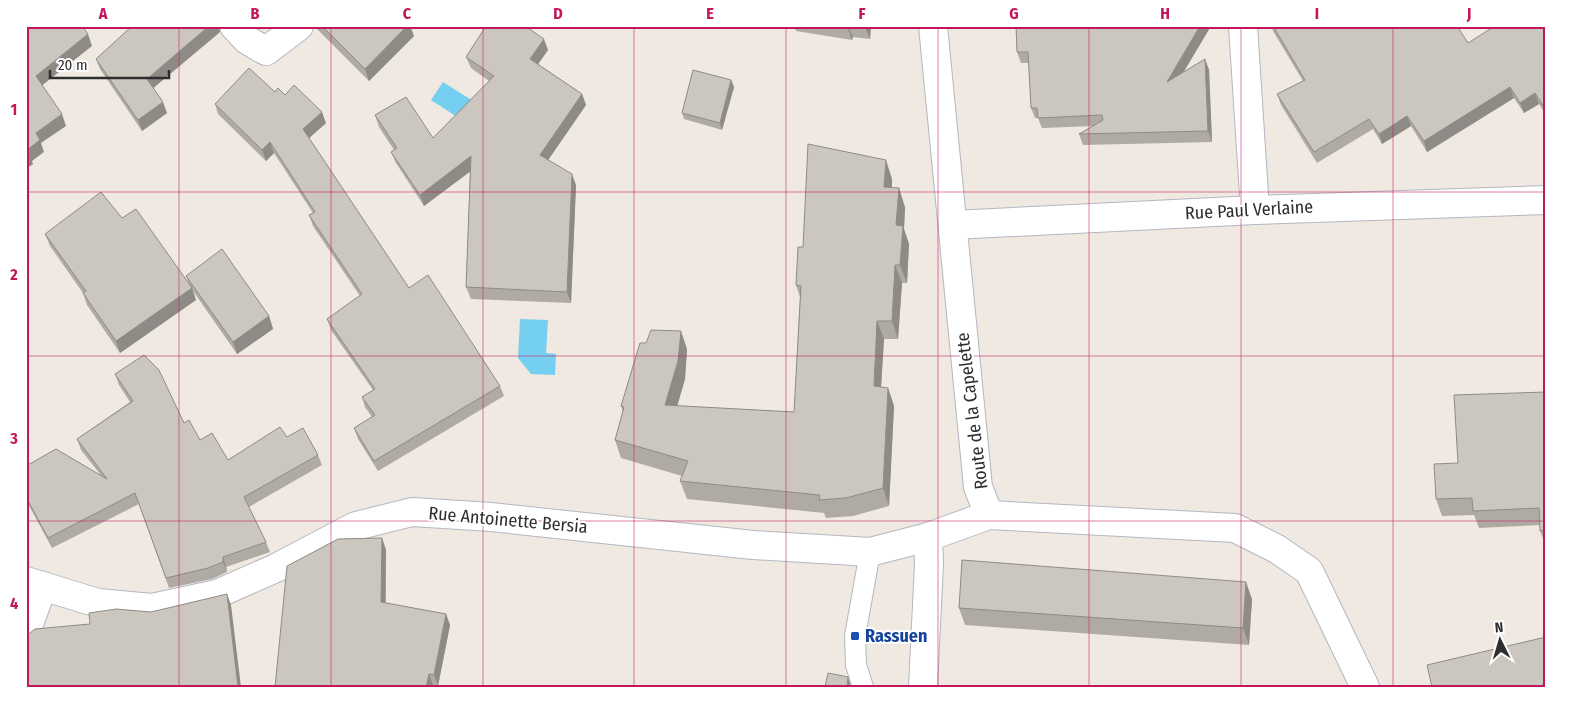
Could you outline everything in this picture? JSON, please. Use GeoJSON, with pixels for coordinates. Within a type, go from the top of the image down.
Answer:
{"type":"FeatureCollection","features":[{"type":"Feature","properties":{"kind":"street"},"geometry":{"type":"LineString","coordinates":[[234,26],[246,40],[266,51],[299,26]]}},
{"type":"Feature","properties":{"kind":"street","name":"Route de la Capelette"},"geometry":{"type":"LineString","coordinates":[[932,26],[978,487],[989,515]]}},
{"type":"Feature","properties":{"kind":"street"},"geometry":{"type":"LineString","coordinates":[[1243,26],[1255,210]]}},
{"type":"Feature","properties":{"kind":"street","name":"Rue Paul Verlaine"},"geometry":{"type":"LineString","coordinates":[[953,225],[1255,210],[1546,200]]}},
{"type":"Feature","properties":{"kind":"street","name":"Rue Antoinette Bersia"},"geometry":{"type":"LineString","coordinates":[[35,583],[98,602],[152,608],[216,594],[276,568],[356,526],[412,512],[491,517],[754,545],[870,552],[928,537],[989,515]]}},
{"type":"Feature","properties":{"kind":"street"},"geometry":{"type":"LineString","coordinates":[[989,515],[1235,528],[1277,549],[1308,571],[1366,687]]}},
{"type":"Feature","properties":{"kind":"street"},"geometry":{"type":"LineString","coordinates":[[924,687],[930,564],[928,537]]}},
{"type":"Feature","properties":{"kind":"street"},"geometry":{"type":"LineString","coordinates":[[26,632],[35,583]]}},
{"type":"Feature","properties":{"kind":"lane"},"geometry":{"type":"LineString","coordinates":[[863,687],[856,665],[855,636],[870,552]]}},
{"type":"Feature","properties":{"kind":"water"},"geometry":{"type":"Polygon","coordinates":[[[443,82],[481,106],[468,124],[431,100],[443,82]]]}},
{"type":"Feature","properties":{"kind":"water"},"geometry":{"type":"Polygon","coordinates":[[[520,319],[548,320],[546,353],[556,354],[555,375],[531,374],[518,358],[520,319]]]}},
{"type":"Feature","properties":{"kind":"building"},"geometry":{"type":"Polygon","coordinates":[[[26,26],[82,26],[88,34],[36,76],[62,114],[36,133],[40,140],[27,150],[29,152],[26,154],[26,26]]]}},
{"type":"Feature","properties":{"kind":"building"},"geometry":{"type":"Polygon","coordinates":[[[132,26],[209,26],[147,79],[163,102],[138,120],[96,59],[132,26]]]}},
{"type":"Feature","properties":{"kind":"building"},"geometry":{"type":"Polygon","coordinates":[[[322,26],[407,26],[365,69],[322,26]]]}},
{"type":"Feature","properties":{"kind":"building"},"geometry":{"type":"Polygon","coordinates":[[[486,26],[525,26],[544,39],[530,59],[582,94],[540,155],[572,174],[567,292],[466,287],[471,156],[420,195],[391,152],[397,148],[375,115],[406,97],[433,138],[494,76],[466,57],[486,26]]]}},
{"type":"Feature","properties":{"kind":"building"},"geometry":{"type":"Polygon","coordinates":[[[1016,26],[1200,26],[1167,82],[1205,59],[1208,131],[1079,134],[1103,120],[1102,115],[1038,118],[1037,108],[1031,108],[1028,52],[1017,52],[1016,26]]]}},
{"type":"Feature","properties":{"kind":"building"},"geometry":{"type":"Polygon","coordinates":[[[1273,26],[1457,26],[1468,43],[1495,26],[1546,26],[1546,110],[1535,93],[1520,103],[1510,87],[1424,141],[1407,116],[1379,134],[1369,119],[1314,152],[1277,94],[1305,80],[1273,26]]]}},
{"type":"Feature","properties":{"kind":"building"},"geometry":{"type":"Polygon","coordinates":[[[249,68],[275,92],[278,88],[285,95],[294,85],[322,112],[303,129],[409,288],[428,275],[500,386],[374,461],[354,428],[375,415],[362,397],[375,389],[327,319],[362,294],[309,215],[315,212],[270,142],[262,150],[215,104],[249,68]]]}},
{"type":"Feature","properties":{"kind":"building"},"geometry":{"type":"Polygon","coordinates":[[[693,70],[731,80],[720,123],[682,113],[693,70]]]}},
{"type":"Feature","properties":{"kind":"building"},"geometry":{"type":"Polygon","coordinates":[[[808,144],[886,160],[884,187],[899,188],[896,225],[903,226],[900,265],[895,265],[892,321],[877,321],[874,386],[888,388],[883,488],[846,498],[819,500],[820,495],[680,481],[688,461],[615,440],[624,407],[621,406],[640,343],[646,343],[651,330],[681,331],[678,361],[665,405],[794,412],[801,286],[796,285],[798,247],[803,247],[808,144]]]}},
{"type":"Feature","properties":{"kind":"building"},"geometry":{"type":"Polygon","coordinates":[[[101,192],[122,218],[136,209],[192,288],[116,341],[83,293],[86,291],[45,234],[101,192]]]}},
{"type":"Feature","properties":{"kind":"building"},"geometry":{"type":"Polygon","coordinates":[[[222,249],[269,316],[233,342],[186,276],[222,249]]]}},
{"type":"Feature","properties":{"kind":"building"},"geometry":{"type":"Polygon","coordinates":[[[144,355],[159,370],[184,423],[189,420],[200,440],[212,433],[228,460],[280,427],[287,437],[303,428],[318,455],[244,497],[266,542],[223,557],[223,562],[208,568],[166,578],[135,493],[48,538],[26,497],[26,466],[56,449],[107,479],[77,439],[133,401],[115,374],[144,355]]]}},
{"type":"Feature","properties":{"kind":"building"},"geometry":{"type":"Polygon","coordinates":[[[1546,392],[1546,530],[1540,531],[1539,508],[1473,511],[1472,498],[1436,499],[1434,464],[1458,463],[1454,395],[1546,392]]]}},
{"type":"Feature","properties":{"kind":"building"},"geometry":{"type":"Polygon","coordinates":[[[382,538],[381,602],[446,614],[434,675],[429,674],[426,687],[275,687],[287,566],[338,539],[382,538]]]}},
{"type":"Feature","properties":{"kind":"building"},"geometry":{"type":"Polygon","coordinates":[[[962,560],[1246,582],[1243,628],[959,608],[962,560]]]}},
{"type":"Feature","properties":{"kind":"building"},"geometry":{"type":"Polygon","coordinates":[[[227,594],[238,687],[26,687],[26,636],[35,629],[90,624],[89,613],[116,609],[151,612],[227,594]]]}},
{"type":"Feature","properties":{"kind":"building"},"geometry":{"type":"Polygon","coordinates":[[[1546,637],[1546,684],[1536,687],[1432,687],[1427,665],[1546,637]]]}},
{"type":"Feature","properties":{"kind":"building"},"geometry":{"type":"Polygon","coordinates":[[[828,673],[848,677],[847,687],[825,687],[828,673]]]}},
{"type":"Feature","properties":{"kind":"place","name":"Rassuen"},"geometry":{"type":"Point","coordinates":[855,636]}}]}
